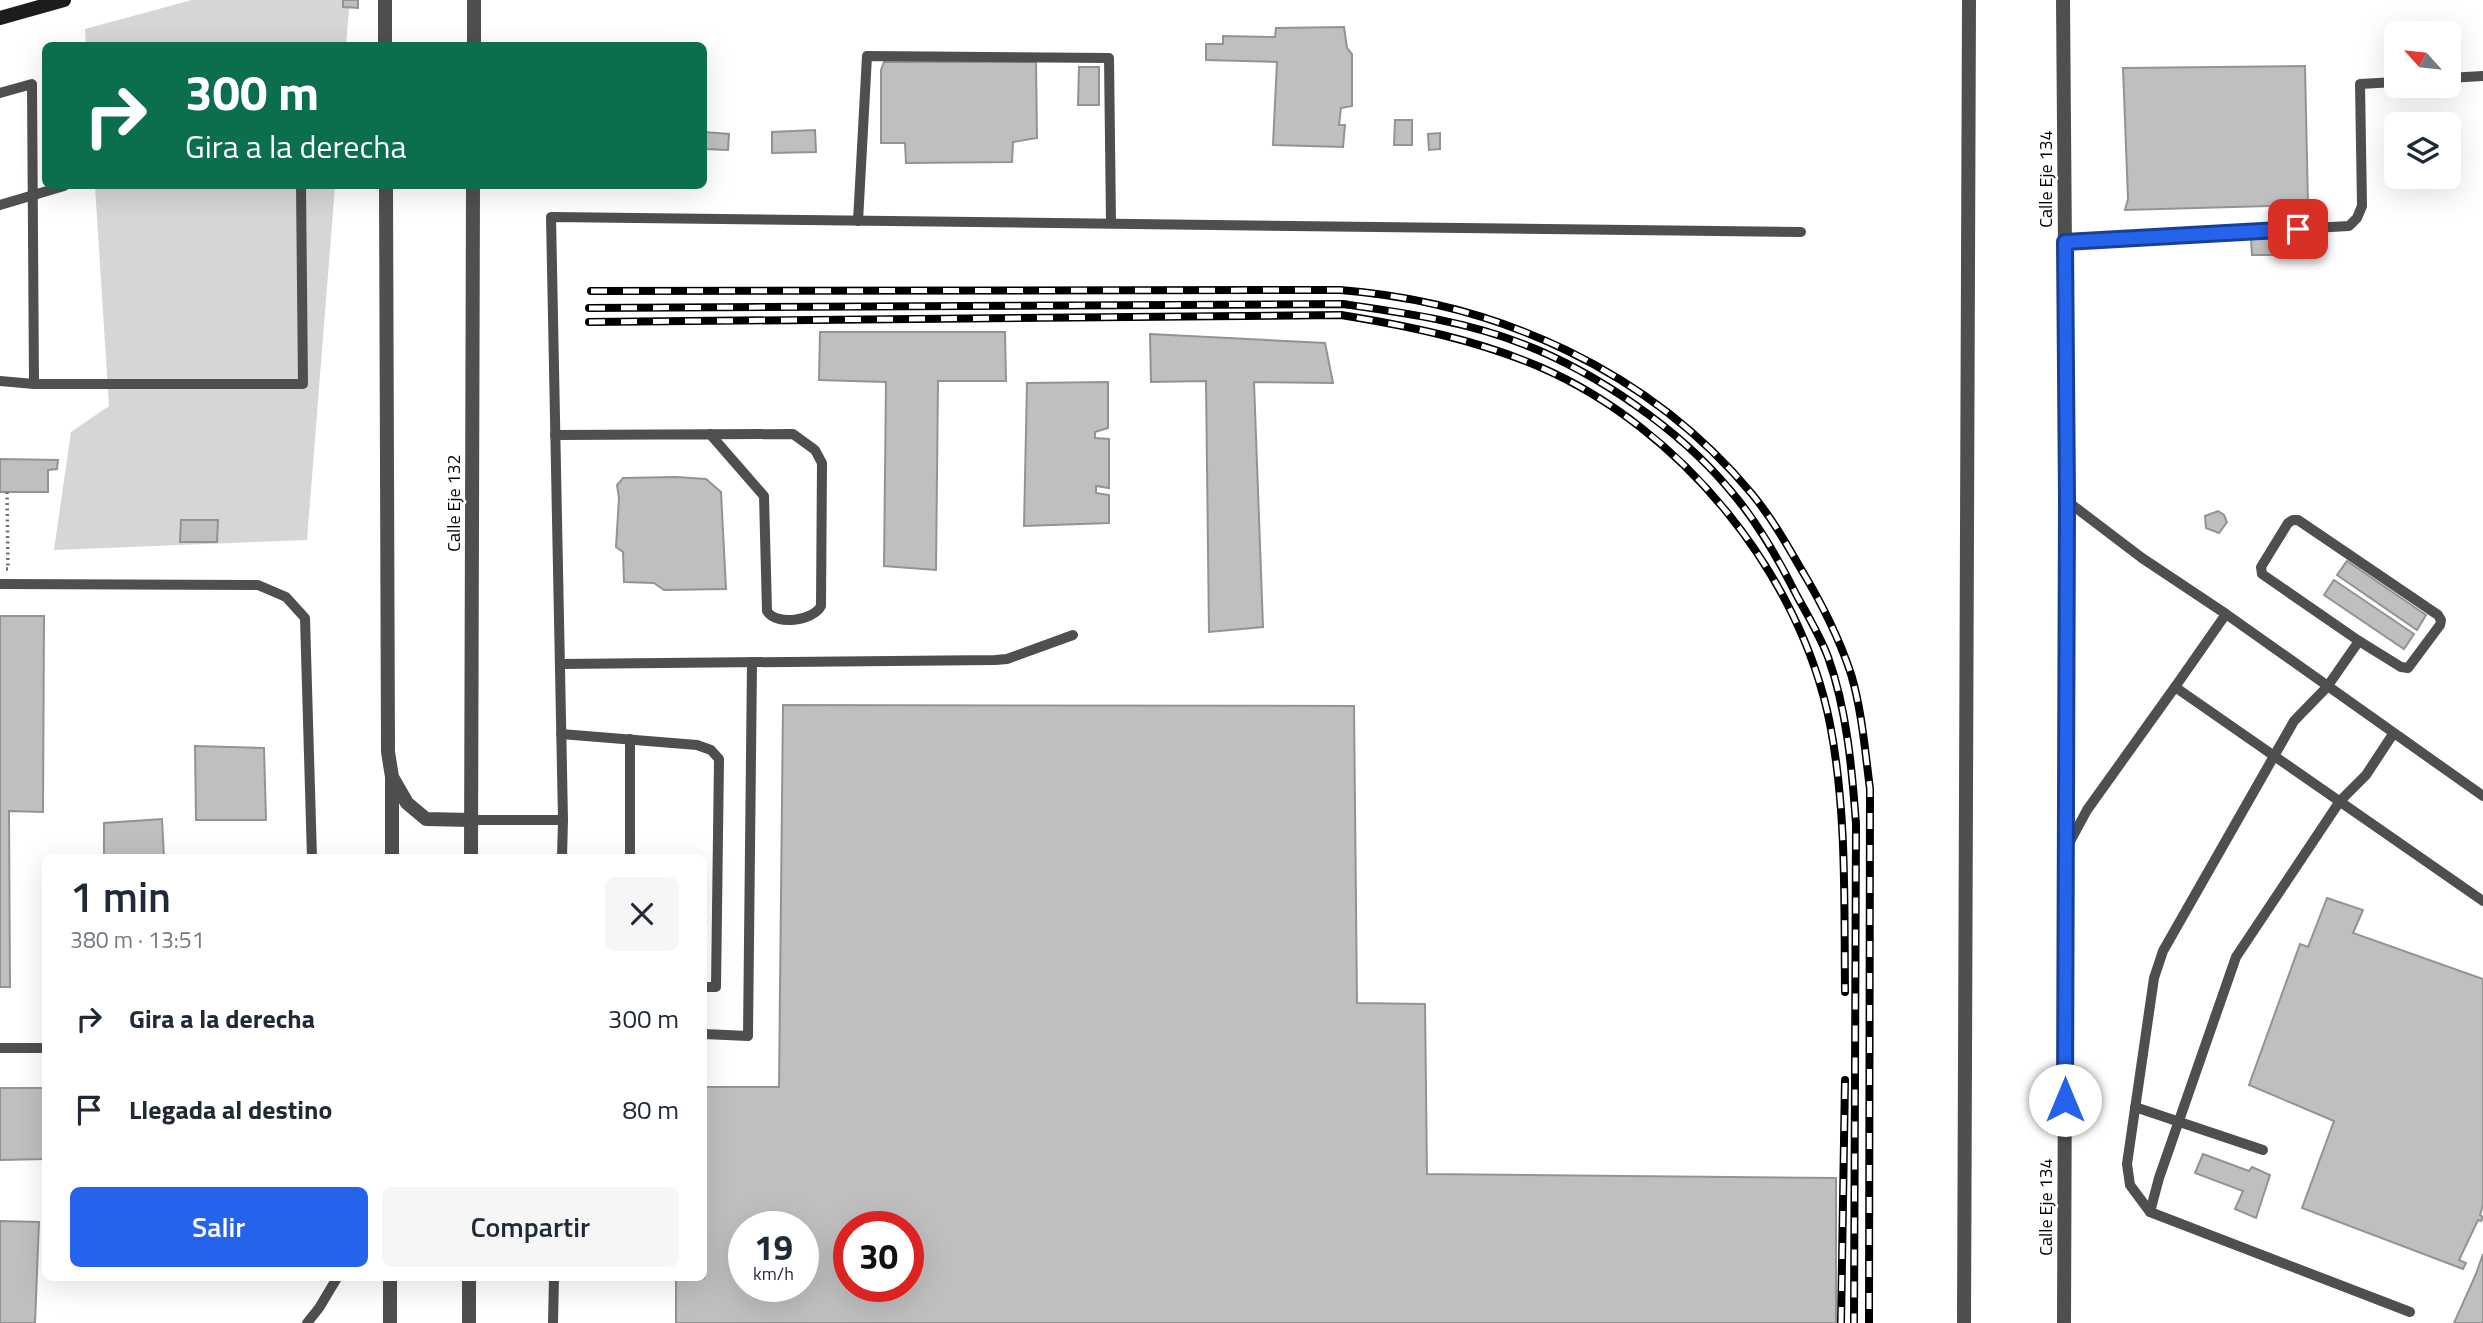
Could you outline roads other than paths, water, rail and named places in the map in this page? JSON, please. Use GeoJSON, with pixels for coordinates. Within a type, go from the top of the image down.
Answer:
{"type":"FeatureCollection","features":[{"type":"Feature","properties":{"kind":"street"},"geometry":{"type":"LineString","coordinates":[[0,18],[64,0]]}},
{"type":"Feature","properties":{"kind":"street"},"geometry":{"type":"LineString","coordinates":[[385,0],[385,42]]}},
{"type":"Feature","properties":{"kind":"street"},"geometry":{"type":"LineString","coordinates":[[474,0],[474,42]]}},
{"type":"Feature","properties":{"kind":"street"},"geometry":{"type":"LineString","coordinates":[[1964,1323],[1969,0]]}},
{"type":"Feature","properties":{"kind":"street","name":"Calle Eje 134"},"geometry":{"type":"LineString","coordinates":[[2063,0],[2067,500],[2064,1323]]}},
{"type":"Feature","properties":{"kind":"street"},"geometry":{"type":"LineString","coordinates":[[386,189],[388,752],[392,777],[392,854]]}},
{"type":"Feature","properties":{"kind":"street","name":"Calle Eje 132"},"geometry":{"type":"LineString","coordinates":[[471,854],[473,189]]}},
{"type":"Feature","properties":{"kind":"street"},"geometry":{"type":"LineString","coordinates":[[392,777],[407,803],[426,819],[471,820]]}},
{"type":"Feature","properties":{"kind":"street"},"geometry":{"type":"LineString","coordinates":[[390,1281],[390,1323]]}},
{"type":"Feature","properties":{"kind":"street"},"geometry":{"type":"LineString","coordinates":[[469,1281],[469,1323]]}},
{"type":"Feature","properties":{"kind":"lane"},"geometry":{"type":"LineString","coordinates":[[858,221],[867,56],[1109,58],[1111,223]]}},
{"type":"Feature","properties":{"kind":"lane"},"geometry":{"type":"LineString","coordinates":[[2461,77],[2483,76]]}},
{"type":"Feature","properties":{"kind":"lane"},"geometry":{"type":"LineString","coordinates":[[2065,242],[2349,226],[2357,218],[2362,206],[2360,84],[2384,83]]}},
{"type":"Feature","properties":{"kind":"lane"},"geometry":{"type":"LineString","coordinates":[[0,93],[32,84],[34,384]]}},
{"type":"Feature","properties":{"kind":"lane"},"geometry":{"type":"LineString","coordinates":[[0,205],[52,189]]}},
{"type":"Feature","properties":{"kind":"lane"},"geometry":{"type":"LineString","coordinates":[[0,381],[34,384],[303,384],[301,189]]}},
{"type":"Feature","properties":{"kind":"lane"},"geometry":{"type":"LineString","coordinates":[[562,854],[551,217],[1801,232]]}},
{"type":"Feature","properties":{"kind":"lane"},"geometry":{"type":"LineString","coordinates":[[555,435],[793,434],[815,450],[822,463],[821,606],[813,615],[779,621],[770,617],[766,611],[764,496],[710,435]]}},
{"type":"Feature","properties":{"kind":"lane"},"geometry":{"type":"LineString","coordinates":[[2067,500],[2142,558],[2226,614],[2483,796]]}},
{"type":"Feature","properties":{"kind":"lane"},"geometry":{"type":"LineString","coordinates":[[2293,520],[2298,520],[2428,607],[2441,620],[2408,668],[2401,667],[2359,641],[2262,574],[2261,567],[2288,523],[2293,520]]}},
{"type":"Feature","properties":{"kind":"lane"},"geometry":{"type":"LineString","coordinates":[[0,584],[258,585],[286,597],[305,618],[312,854]]}},
{"type":"Feature","properties":{"kind":"lane"},"geometry":{"type":"LineString","coordinates":[[2066,849],[2087,810],[2226,614]]}},
{"type":"Feature","properties":{"kind":"lane"},"geometry":{"type":"LineString","coordinates":[[560,664],[995,660],[1007,659],[1073,635]]}},
{"type":"Feature","properties":{"kind":"lane"},"geometry":{"type":"LineString","coordinates":[[2359,641],[2327,687],[2294,721],[2163,951],[2154,978],[2127,1164],[2130,1185],[2150,1212],[2410,1312]]}},
{"type":"Feature","properties":{"kind":"lane"},"geometry":{"type":"LineString","coordinates":[[707,1034],[748,1037],[752,662]]}},
{"type":"Feature","properties":{"kind":"lane"},"geometry":{"type":"LineString","coordinates":[[2175,687],[2483,901]]}},
{"type":"Feature","properties":{"kind":"lane"},"geometry":{"type":"LineString","coordinates":[[561,734],[697,745],[711,750],[719,759],[716,987],[707,987]]}},
{"type":"Feature","properties":{"kind":"lane"},"geometry":{"type":"LineString","coordinates":[[2150,1212],[2236,957],[2340,801],[2366,775],[2393,734]]}},
{"type":"Feature","properties":{"kind":"lane"},"geometry":{"type":"LineString","coordinates":[[629,739],[631,854]]}},
{"type":"Feature","properties":{"kind":"lane"},"geometry":{"type":"LineString","coordinates":[[471,820],[563,820]]}},
{"type":"Feature","properties":{"kind":"lane"},"geometry":{"type":"LineString","coordinates":[[0,1048],[42,1048]]}},
{"type":"Feature","properties":{"kind":"lane"},"geometry":{"type":"LineString","coordinates":[[2135,1107],[2263,1150]]}},
{"type":"Feature","properties":{"kind":"lane"},"geometry":{"type":"LineString","coordinates":[[307,1323],[335,1281]]}},
{"type":"Feature","properties":{"kind":"lane"},"geometry":{"type":"LineString","coordinates":[[553,1323],[554,1281]]}},
{"type":"Feature","properties":{"kind":"railway"},"geometry":{"type":"LineString","coordinates":[[591,291],[1340,290],[1399,297],[1512,327],[1567,350],[1618,379],[1667,412],[1711,450],[1752,494],[1772,521],[1829,620],[1855,688],[1870,789],[1869,1323]]}},
{"type":"Feature","properties":{"kind":"railway"},"geometry":{"type":"LineString","coordinates":[[589,308],[1343,304],[1457,324],[1523,344],[1607,386],[1661,424],[1709,467],[1758,527],[1821,641],[1840,698],[1856,824],[1854,1323]]}},
{"type":"Feature","properties":{"kind":"railway"},"geometry":{"type":"LineString","coordinates":[[589,322],[1341,315],[1417,329],[1492,349],[1540,367],[1592,394],[1641,427],[1686,467],[1727,512],[1762,561],[1792,613],[1815,668],[1830,724],[1835,757],[1843,858],[1845,992]]}},
{"type":"Feature","properties":{"kind":"railway"},"geometry":{"type":"LineString","coordinates":[[1841,1323],[1845,1080]]}}]}
